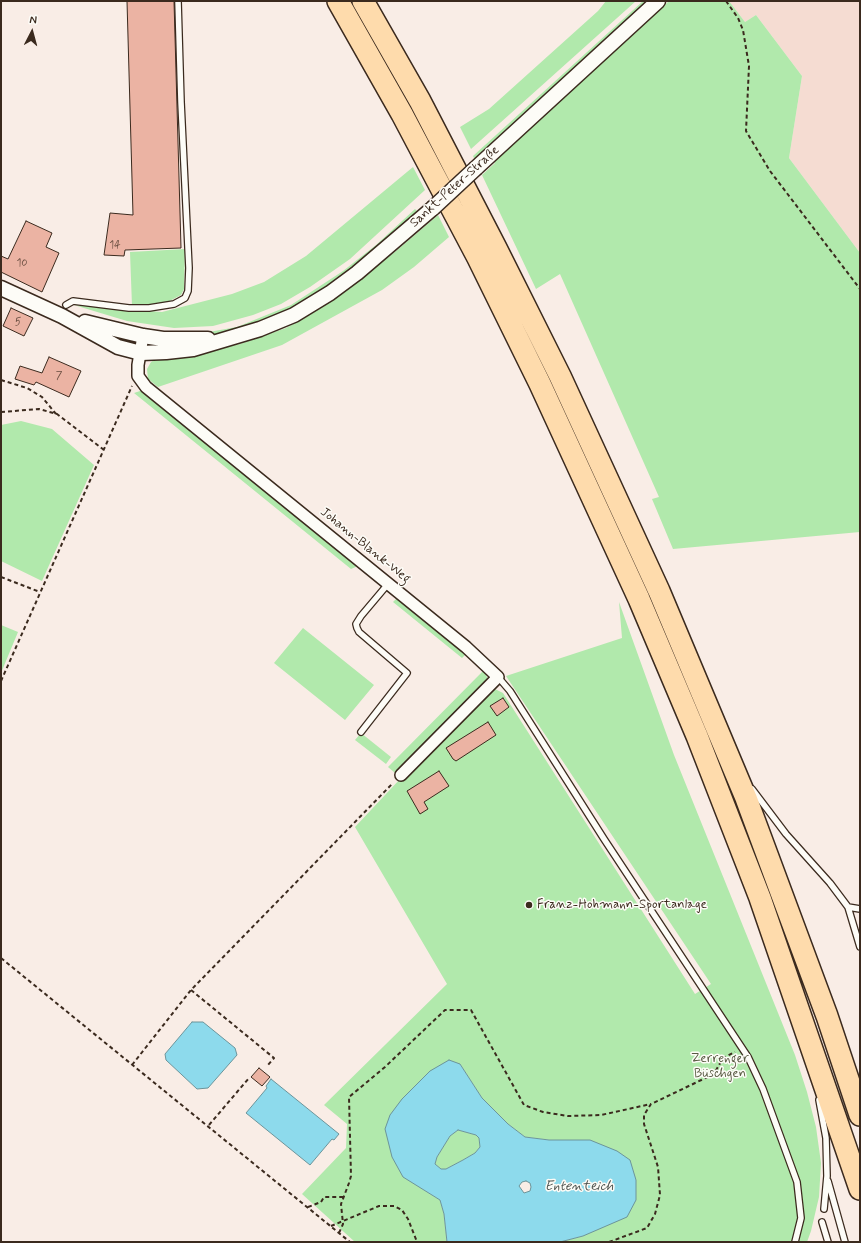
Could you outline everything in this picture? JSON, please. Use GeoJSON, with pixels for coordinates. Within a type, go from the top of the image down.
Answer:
{"type":"FeatureCollection","features":[{"type":"Feature","properties":{"kind":"highway"},"geometry":{"type":"LineString","coordinates":[[338,1],[402,114],[474,251],[540,384],[642,606],[697,736],[760,898],[860,1189]]}},
{"type":"Feature","properties":{"kind":"highway"},"geometry":{"type":"LineString","coordinates":[[363,1],[420,101],[560,376],[659,591],[732,764],[827,1016],[860,1115]]}},
{"type":"Feature","properties":{"kind":"street","name":"Sankt-Peter-Straße"},"geometry":{"type":"LineString","coordinates":[[64,310],[118,347],[141,353],[166,352],[193,348],[230,339],[260,330],[294,315],[330,293],[433,208],[658,1]]}},
{"type":"Feature","properties":{"kind":"street","name":"Sankt-Peter-Straße"},"geometry":{"type":"LineString","coordinates":[[1,288],[64,310],[117,332],[163,339],[230,339]]}},
{"type":"Feature","properties":{"kind":"street"},"geometry":{"type":"LineString","coordinates":[[138,376],[138,366],[143,336]]}},
{"type":"Feature","properties":{"kind":"street","name":"Johann-Blank-Weg"},"geometry":{"type":"LineString","coordinates":[[138,376],[146,387],[466,647],[498,677]]}},
{"type":"Feature","properties":{"kind":"street"},"geometry":{"type":"LineString","coordinates":[[401,775],[498,677]]}},
{"type":"Feature","properties":{"kind":"lane"},"geometry":{"type":"LineString","coordinates":[[64,310],[73,301],[129,308],[149,308],[174,304],[185,298],[188,290],[189,261],[181,102],[178,1]]}},
{"type":"Feature","properties":{"kind":"lane"},"geometry":{"type":"LineString","coordinates":[[361,732],[408,673],[359,632],[356,624],[388,584]]}},
{"type":"Feature","properties":{"kind":"lane"},"geometry":{"type":"LineString","coordinates":[[498,677],[510,691],[604,840],[743,1048],[763,1089],[797,1182],[801,1218],[795,1242]]}},
{"type":"Feature","properties":{"kind":"lane"},"geometry":{"type":"LineString","coordinates":[[732,764],[786,834],[830,883],[848,907],[860,947]]}},
{"type":"Feature","properties":{"kind":"lane"},"geometry":{"type":"LineString","coordinates":[[760,898],[770,949]]}},
{"type":"Feature","properties":{"kind":"lane"},"geometry":{"type":"LineString","coordinates":[[848,907],[860,909]]}},
{"type":"Feature","properties":{"kind":"lane"},"geometry":{"type":"LineString","coordinates":[[817,1093],[826,1138],[827,1176],[824,1210]]}},
{"type":"Feature","properties":{"kind":"lane"},"geometry":{"type":"LineString","coordinates":[[827,1176],[845,1242]]}},
{"type":"Feature","properties":{"kind":"lane"},"geometry":{"type":"LineString","coordinates":[[822,1222],[828,1242]]}},
{"type":"Feature","properties":{"kind":"path"},"geometry":{"type":"LineString","coordinates":[[726,1],[738,18],[743,30],[749,66],[746,131],[770,171],[860,289]]}},
{"type":"Feature","properties":{"kind":"path"},"geometry":{"type":"LineString","coordinates":[[1,681],[138,376]]}},
{"type":"Feature","properties":{"kind":"path"},"geometry":{"type":"LineString","coordinates":[[1,380],[27,388],[42,397],[57,414],[104,450]]}},
{"type":"Feature","properties":{"kind":"path"},"geometry":{"type":"LineString","coordinates":[[1,412],[39,409],[57,414]]}},
{"type":"Feature","properties":{"kind":"path"},"geometry":{"type":"LineString","coordinates":[[1,576],[40,592]]}},
{"type":"Feature","properties":{"kind":"path"},"geometry":{"type":"LineString","coordinates":[[1,668],[6,670]]}},
{"type":"Feature","properties":{"kind":"path"},"geometry":{"type":"LineString","coordinates":[[132,1065],[191,990],[401,775]]}},
{"type":"Feature","properties":{"kind":"path"},"geometry":{"type":"LineString","coordinates":[[1,958],[132,1065],[209,1125],[350,1242]]}},
{"type":"Feature","properties":{"kind":"path"},"geometry":{"type":"LineString","coordinates":[[191,990],[274,1058],[267,1066]]}},
{"type":"Feature","properties":{"kind":"path"},"geometry":{"type":"LineString","coordinates":[[339,1233],[343,1224],[340,1210],[343,1197],[350,1184],[351,1176],[348,1097],[385,1067],[445,1010],[471,1010],[524,1105],[543,1112],[568,1116],[601,1115],[651,1104],[714,1074],[723,1058],[743,1048]]}},
{"type":"Feature","properties":{"kind":"path"},"geometry":{"type":"LineString","coordinates":[[209,1125],[249,1078]]}},
{"type":"Feature","properties":{"kind":"path"},"geometry":{"type":"LineString","coordinates":[[609,1242],[647,1228],[655,1214],[660,1195],[658,1167],[644,1124],[644,1115],[651,1104]]}},
{"type":"Feature","properties":{"kind":"path"},"geometry":{"type":"LineString","coordinates":[[307,1207],[321,1202],[324,1197],[343,1197]]}},
{"type":"Feature","properties":{"kind":"path"},"geometry":{"type":"LineString","coordinates":[[330,1226],[379,1206],[394,1206],[402,1210],[408,1219],[417,1242]]}},
{"type":"Feature","properties":{"kind":"shaded area"},"geometry":{"type":"Polygon","coordinates":[[[729,1],[860,1],[860,253],[789,158],[802,76],[756,15],[745,22],[729,1]]]}},
{"type":"Feature","properties":{"kind":"green space"},"geometry":{"type":"Polygon","coordinates":[[[606,1],[636,1],[471,149],[460,127],[489,109],[598,11],[606,1]]]}},
{"type":"Feature","properties":{"kind":"green space"},"geometry":{"type":"Polygon","coordinates":[[[643,1],[648,1],[475,160],[473,156],[643,1]]]}},
{"type":"Feature","properties":{"kind":"green space"},"geometry":{"type":"Polygon","coordinates":[[[669,1],[729,1],[745,22],[756,15],[802,76],[789,158],[860,253],[860,532],[673,549],[652,499],[659,497],[560,274],[536,289],[482,175],[495,163],[494,161],[669,1]]]}},
{"type":"Feature","properties":{"kind":"green space"},"geometry":{"type":"Polygon","coordinates":[[[413,167],[425,190],[350,259],[310,287],[281,304],[253,315],[213,326],[174,328],[127,321],[74,305],[162,312],[232,294],[264,282],[306,256],[413,167]]]}},
{"type":"Feature","properties":{"kind":"green space"},"geometry":{"type":"Polygon","coordinates":[[[415,209],[418,212],[371,255],[331,285],[303,303],[268,320],[222,334],[209,336],[203,333],[237,327],[291,305],[343,271],[376,245],[415,209]]]}},
{"type":"Feature","properties":{"kind":"green space"},"geometry":{"type":"Polygon","coordinates":[[[438,215],[449,237],[414,267],[382,290],[282,345],[158,387],[148,379],[147,369],[151,362],[157,359],[193,354],[240,344],[286,328],[308,316],[337,297],[396,251],[438,215]]]}},
{"type":"Feature","properties":{"kind":"green space"},"geometry":{"type":"Polygon","coordinates":[[[185,249],[184,289],[181,295],[162,305],[132,306],[130,252],[185,249]]]}},
{"type":"Feature","properties":{"kind":"green space"},"geometry":{"type":"Polygon","coordinates":[[[143,391],[358,566],[351,569],[134,393],[143,391]]]}},
{"type":"Feature","properties":{"kind":"green space"},"geometry":{"type":"Polygon","coordinates":[[[21,421],[52,429],[94,465],[42,581],[1,561],[1,425],[21,421]]]}},
{"type":"Feature","properties":{"kind":"green space"},"geometry":{"type":"Polygon","coordinates":[[[397,598],[466,654],[462,658],[393,602],[397,598]]]}},
{"type":"Feature","properties":{"kind":"green space","name":"Zerrenger Büschgen"},"geometry":{"type":"Polygon","coordinates":[[[619,602],[674,755],[795,1055],[807,1092],[816,1127],[821,1163],[819,1197],[807,1242],[560,1242],[583,1236],[590,1140],[549,1140],[525,1137],[508,1124],[482,1098],[460,1064],[403,1176],[440,1200],[444,1214],[447,1242],[355,1242],[302,1194],[346,1148],[347,1124],[324,1105],[447,984],[355,827],[401,778],[388,767],[484,670],[491,687],[503,693],[695,994],[711,984],[506,676],[622,638],[619,602]]]}},
{"type":"Feature","properties":{"kind":"green space"},"geometry":{"type":"Polygon","coordinates":[[[1,625],[18,632],[1,673],[1,625]]]}},
{"type":"Feature","properties":{"kind":"green space"},"geometry":{"type":"Polygon","coordinates":[[[303,628],[374,685],[345,720],[274,663],[303,628]]]}},
{"type":"Feature","properties":{"kind":"green space"},"geometry":{"type":"Polygon","coordinates":[[[361,733],[391,757],[386,764],[355,740],[361,733]]]}},
{"type":"Feature","properties":{"kind":"green space"},"geometry":{"type":"Polygon","coordinates":[[[458,1130],[476,1135],[479,1138],[480,1147],[475,1153],[463,1160],[446,1169],[441,1169],[435,1164],[437,1157],[450,1136],[458,1130]]]}},
{"type":"Feature","properties":{"kind":"water"},"geometry":{"type":"Polygon","coordinates":[[[192,1022],[203,1022],[235,1048],[237,1055],[208,1088],[197,1089],[166,1060],[165,1054],[192,1022]]]}},
{"type":"Feature","properties":{"kind":"water","name":"Ententeich"},"geometry":{"type":"Polygon","coordinates":[[[449,1060],[460,1064],[482,1098],[508,1124],[525,1137],[549,1140],[590,1140],[617,1151],[630,1160],[636,1180],[636,1200],[627,1217],[583,1236],[560,1242],[447,1242],[444,1214],[440,1200],[403,1177],[392,1157],[385,1129],[390,1115],[402,1099],[430,1071],[449,1060]],[[458,1130],[450,1136],[437,1157],[435,1164],[441,1169],[446,1169],[463,1160],[475,1153],[480,1147],[479,1138],[476,1135],[458,1130]],[[526,1181],[522,1182],[519,1186],[524,1193],[530,1191],[531,1187],[530,1183],[526,1181]]]}},
{"type":"Feature","properties":{"kind":"water"},"geometry":{"type":"Polygon","coordinates":[[[271,1079],[339,1134],[334,1140],[332,1139],[310,1165],[246,1113],[267,1088],[266,1086],[271,1079]]]}},
{"type":"Feature","properties":{"kind":"building"},"geometry":{"type":"Polygon","coordinates":[[[127,1],[174,1],[181,248],[125,250],[124,256],[104,255],[110,213],[133,215],[127,1]]]}},
{"type":"Feature","properties":{"kind":"building"},"geometry":{"type":"Polygon","coordinates":[[[26,221],[52,233],[46,247],[59,253],[42,292],[1,272],[1,256],[8,259],[26,221]]]}},
{"type":"Feature","properties":{"kind":"building"},"geometry":{"type":"Polygon","coordinates":[[[11,308],[33,318],[24,336],[3,326],[11,308]]]}},
{"type":"Feature","properties":{"kind":"building"},"geometry":{"type":"Polygon","coordinates":[[[49,357],[81,371],[69,397],[36,382],[34,385],[15,379],[20,366],[42,373],[49,357]]]}},
{"type":"Feature","properties":{"kind":"building"},"geometry":{"type":"Polygon","coordinates":[[[503,698],[509,707],[497,716],[490,706],[503,698]]]}},
{"type":"Feature","properties":{"kind":"building"},"geometry":{"type":"Polygon","coordinates":[[[488,722],[496,735],[456,761],[453,759],[446,748],[488,722]]]}},
{"type":"Feature","properties":{"kind":"building"},"geometry":{"type":"Polygon","coordinates":[[[439,771],[449,786],[424,802],[428,809],[420,814],[407,791],[439,771]]]}},
{"type":"Feature","properties":{"kind":"building"},"geometry":{"type":"Polygon","coordinates":[[[259,1068],[270,1077],[262,1086],[251,1077],[259,1068]]]}},
{"type":"Feature","properties":{"kind":"place","name":"Franz-Hohmann-Sportanlage"},"geometry":{"type":"Point","coordinates":[529,905]}}]}
